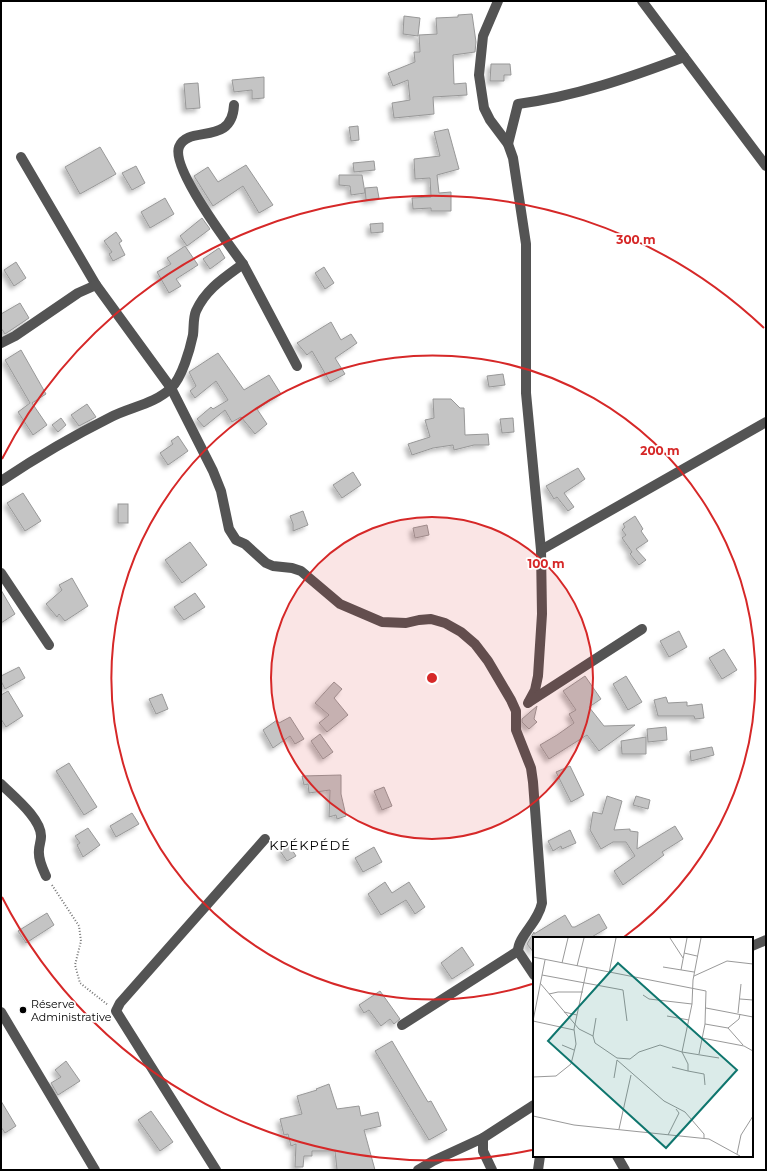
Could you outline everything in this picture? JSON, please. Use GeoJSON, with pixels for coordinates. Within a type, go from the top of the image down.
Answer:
{"type":"FeatureCollection","features":[{"type":"Feature","properties":{"kind":"street"},"geometry":{"type":"LineString","coordinates":[[498,1],[483,36],[479,75],[484,108],[490,120],[508,144],[513,158],[526,244],[526,393],[541,550],[541,659],[535,690],[528,703]]}},
{"type":"Feature","properties":{"kind":"street"},"geometry":{"type":"LineString","coordinates":[[642,1],[766,166]]}},
{"type":"Feature","properties":{"kind":"street"},"geometry":{"type":"LineString","coordinates":[[508,144],[518,104],[554,99],[626,79],[684,57]]}},
{"type":"Feature","properties":{"kind":"street"},"geometry":{"type":"LineString","coordinates":[[234,105],[234,114],[226,126],[205,135],[188,137],[182,141],[178,148],[178,157],[192,188],[215,226],[243,264],[297,366]]}},
{"type":"Feature","properties":{"kind":"street"},"geometry":{"type":"LineString","coordinates":[[21,157],[96,285],[171,388],[213,471],[230,529],[236,540],[245,544],[266,563],[273,566],[292,568],[300,571],[340,604],[382,622],[406,623],[431,619],[445,623],[461,632],[475,644],[488,661],[516,711],[516,730],[531,768],[534,782],[542,902],[540,912],[535,921],[520,940],[518,951],[533,974]]}},
{"type":"Feature","properties":{"kind":"street"},"geometry":{"type":"LineString","coordinates":[[1,481],[46,450],[112,416],[153,399],[171,388],[177,380],[186,358],[192,337],[195,312],[204,296],[216,284],[243,264]]}},
{"type":"Feature","properties":{"kind":"street"},"geometry":{"type":"LineString","coordinates":[[1,343],[16,336],[78,293],[96,285]]}},
{"type":"Feature","properties":{"kind":"street"},"geometry":{"type":"LineString","coordinates":[[541,550],[766,422]]}},
{"type":"Feature","properties":{"kind":"street"},"geometry":{"type":"LineString","coordinates":[[1,573],[49,645]]}},
{"type":"Feature","properties":{"kind":"street"},"geometry":{"type":"LineString","coordinates":[[516,711],[642,629]]}},
{"type":"Feature","properties":{"kind":"street"},"geometry":{"type":"LineString","coordinates":[[1,784],[29,812],[38,826],[41,836],[39,851],[40,863],[46,876]]}},
{"type":"Feature","properties":{"kind":"street"},"geometry":{"type":"LineString","coordinates":[[216,1170],[116,1011],[120,1003],[265,839]]}},
{"type":"Feature","properties":{"kind":"street"},"geometry":{"type":"LineString","coordinates":[[753,946],[766,940]]}},
{"type":"Feature","properties":{"kind":"street"},"geometry":{"type":"LineString","coordinates":[[402,1025],[518,951]]}},
{"type":"Feature","properties":{"kind":"street"},"geometry":{"type":"LineString","coordinates":[[1,1012],[95,1170]]}},
{"type":"Feature","properties":{"kind":"street"},"geometry":{"type":"LineString","coordinates":[[418,1170],[433,1161],[482,1138],[533,1105]]}},
{"type":"Feature","properties":{"kind":"street"},"geometry":{"type":"LineString","coordinates":[[482,1138],[483,1151],[492,1170]]}},
{"type":"Feature","properties":{"kind":"street"},"geometry":{"type":"LineString","coordinates":[[538,1170],[540,1157]]}},
{"type":"Feature","properties":{"kind":"street"},"geometry":{"type":"LineString","coordinates":[[618,1157],[625,1170]]}},
{"type":"Feature","properties":{"kind":"path"},"geometry":{"type":"LineString","coordinates":[[46,876],[79,926],[81,941],[75,966],[80,983],[118,1013]]}},
{"type":"Feature","properties":{"kind":"building"},"geometry":{"type":"Polygon","coordinates":[[[472,14],[476,42],[475,52],[453,55],[454,84],[466,83],[467,95],[433,97],[434,114],[394,118],[392,103],[410,100],[408,80],[393,86],[388,73],[415,62],[414,52],[420,52],[419,35],[437,34],[436,18],[458,17],[458,15],[472,14]]]}},
{"type":"Feature","properties":{"kind":"building"},"geometry":{"type":"Polygon","coordinates":[[[404,16],[420,18],[418,36],[403,34],[404,16]]]}},
{"type":"Feature","properties":{"kind":"building"},"geometry":{"type":"Polygon","coordinates":[[[491,64],[510,64],[511,75],[504,75],[504,81],[490,81],[491,64]]]}},
{"type":"Feature","properties":{"kind":"building"},"geometry":{"type":"Polygon","coordinates":[[[264,77],[264,98],[252,99],[252,90],[234,92],[232,80],[264,77]]]}},
{"type":"Feature","properties":{"kind":"building"},"geometry":{"type":"Polygon","coordinates":[[[198,83],[200,108],[186,109],[184,84],[198,83]]]}},
{"type":"Feature","properties":{"kind":"building"},"geometry":{"type":"Polygon","coordinates":[[[358,126],[359,140],[351,141],[349,127],[358,126]]]}},
{"type":"Feature","properties":{"kind":"building"},"geometry":{"type":"Polygon","coordinates":[[[448,129],[459,169],[437,175],[439,193],[451,192],[451,211],[431,211],[431,208],[413,209],[412,198],[431,197],[430,178],[415,179],[414,159],[440,156],[434,132],[448,129]]]}},
{"type":"Feature","properties":{"kind":"building"},"geometry":{"type":"Polygon","coordinates":[[[100,147],[116,174],[80,194],[65,167],[100,147]]]}},
{"type":"Feature","properties":{"kind":"building"},"geometry":{"type":"Polygon","coordinates":[[[374,161],[375,170],[354,172],[353,163],[374,161]]]}},
{"type":"Feature","properties":{"kind":"building"},"geometry":{"type":"Polygon","coordinates":[[[246,165],[273,205],[259,213],[243,186],[213,206],[194,176],[208,167],[218,182],[246,165]]]}},
{"type":"Feature","properties":{"kind":"building"},"geometry":{"type":"Polygon","coordinates":[[[136,166],[145,183],[132,190],[122,173],[136,166]]]}},
{"type":"Feature","properties":{"kind":"building"},"geometry":{"type":"Polygon","coordinates":[[[339,175],[362,175],[365,193],[351,195],[350,186],[339,185],[339,175]]]}},
{"type":"Feature","properties":{"kind":"building"},"geometry":{"type":"Polygon","coordinates":[[[377,187],[379,198],[366,200],[365,188],[377,187]]]}},
{"type":"Feature","properties":{"kind":"building"},"geometry":{"type":"Polygon","coordinates":[[[165,198],[174,214],[150,228],[141,212],[165,198]]]}},
{"type":"Feature","properties":{"kind":"building"},"geometry":{"type":"Polygon","coordinates":[[[202,218],[210,229],[187,246],[180,236],[202,218]]]}},
{"type":"Feature","properties":{"kind":"building"},"geometry":{"type":"Polygon","coordinates":[[[383,223],[383,232],[371,233],[370,224],[383,223]]]}},
{"type":"Feature","properties":{"kind":"building"},"geometry":{"type":"Polygon","coordinates":[[[116,232],[122,241],[119,243],[125,255],[113,261],[109,254],[112,252],[104,241],[116,232]]]}},
{"type":"Feature","properties":{"kind":"building"},"geometry":{"type":"Polygon","coordinates":[[[185,246],[198,265],[176,279],[181,286],[169,293],[157,272],[171,264],[167,258],[185,246]]]}},
{"type":"Feature","properties":{"kind":"building"},"geometry":{"type":"Polygon","coordinates":[[[219,248],[225,258],[210,269],[203,259],[219,248]]]}},
{"type":"Feature","properties":{"kind":"building"},"geometry":{"type":"Polygon","coordinates":[[[16,262],[26,278],[14,286],[4,270],[16,262]]]}},
{"type":"Feature","properties":{"kind":"building"},"geometry":{"type":"Polygon","coordinates":[[[324,267],[334,283],[325,289],[315,273],[324,267]]]}},
{"type":"Feature","properties":{"kind":"building"},"geometry":{"type":"Polygon","coordinates":[[[20,303],[29,318],[5,334],[1,328],[1,314],[20,303]]]}},
{"type":"Feature","properties":{"kind":"building"},"geometry":{"type":"Polygon","coordinates":[[[331,322],[341,340],[351,334],[357,343],[335,358],[345,374],[330,382],[312,351],[307,355],[297,343],[331,322]]]}},
{"type":"Feature","properties":{"kind":"building"},"geometry":{"type":"Polygon","coordinates":[[[21,350],[46,394],[32,403],[47,425],[33,435],[18,412],[30,403],[5,360],[21,350]]]}},
{"type":"Feature","properties":{"kind":"building"},"geometry":{"type":"Polygon","coordinates":[[[218,353],[244,390],[269,375],[281,394],[257,409],[267,424],[255,434],[241,417],[232,422],[225,410],[204,427],[197,419],[211,407],[213,409],[228,400],[216,381],[195,398],[190,391],[196,386],[189,372],[218,353]]]}},
{"type":"Feature","properties":{"kind":"building"},"geometry":{"type":"Polygon","coordinates":[[[503,374],[505,385],[489,387],[487,376],[503,374]]]}},
{"type":"Feature","properties":{"kind":"building"},"geometry":{"type":"Polygon","coordinates":[[[433,399],[451,399],[460,408],[464,408],[465,435],[488,434],[489,445],[474,445],[454,450],[453,445],[433,448],[412,455],[408,444],[430,437],[425,420],[434,418],[433,399]]]}},
{"type":"Feature","properties":{"kind":"building"},"geometry":{"type":"Polygon","coordinates":[[[87,404],[96,417],[79,426],[71,415],[87,404]]]}},
{"type":"Feature","properties":{"kind":"building"},"geometry":{"type":"Polygon","coordinates":[[[61,418],[66,425],[58,432],[52,425],[61,418]]]}},
{"type":"Feature","properties":{"kind":"building"},"geometry":{"type":"Polygon","coordinates":[[[513,418],[514,432],[502,433],[500,419],[513,418]]]}},
{"type":"Feature","properties":{"kind":"building"},"geometry":{"type":"Polygon","coordinates":[[[178,436],[188,451],[168,465],[160,453],[173,444],[171,441],[178,436]]]}},
{"type":"Feature","properties":{"kind":"building"},"geometry":{"type":"Polygon","coordinates":[[[578,468],[585,479],[564,493],[574,507],[568,511],[557,497],[554,499],[546,486],[578,468]]]}},
{"type":"Feature","properties":{"kind":"building"},"geometry":{"type":"Polygon","coordinates":[[[353,472],[361,485],[342,498],[333,485],[353,472]]]}},
{"type":"Feature","properties":{"kind":"building"},"geometry":{"type":"Polygon","coordinates":[[[23,493],[41,521],[25,531],[7,503],[23,493]]]}},
{"type":"Feature","properties":{"kind":"building"},"geometry":{"type":"Polygon","coordinates":[[[118,504],[128,504],[128,523],[118,523],[118,504]]]}},
{"type":"Feature","properties":{"kind":"building"},"geometry":{"type":"Polygon","coordinates":[[[303,511],[308,525],[293,531],[293,524],[290,516],[303,511]]]}},
{"type":"Feature","properties":{"kind":"building"},"geometry":{"type":"Polygon","coordinates":[[[635,516],[643,529],[641,531],[648,541],[636,549],[646,560],[639,565],[630,554],[632,552],[622,538],[626,535],[622,530],[625,527],[623,524],[635,516]]]}},
{"type":"Feature","properties":{"kind":"building"},"geometry":{"type":"Polygon","coordinates":[[[427,525],[429,535],[415,538],[413,528],[427,525]]]}},
{"type":"Feature","properties":{"kind":"building"},"geometry":{"type":"Polygon","coordinates":[[[190,542],[207,565],[182,583],[165,560],[190,542]]]}},
{"type":"Feature","properties":{"kind":"building"},"geometry":{"type":"Polygon","coordinates":[[[72,578],[88,606],[65,621],[59,614],[57,617],[46,604],[62,590],[59,585],[72,578]]]}},
{"type":"Feature","properties":{"kind":"building"},"geometry":{"type":"Polygon","coordinates":[[[1,590],[15,614],[1,623],[1,590]]]}},
{"type":"Feature","properties":{"kind":"building"},"geometry":{"type":"Polygon","coordinates":[[[195,593],[205,607],[184,620],[174,607],[195,593]]]}},
{"type":"Feature","properties":{"kind":"building"},"geometry":{"type":"Polygon","coordinates":[[[679,631],[687,647],[669,657],[660,641],[679,631]]]}},
{"type":"Feature","properties":{"kind":"building"},"geometry":{"type":"Polygon","coordinates":[[[724,649],[737,670],[722,679],[709,658],[724,649]]]}},
{"type":"Feature","properties":{"kind":"building"},"geometry":{"type":"Polygon","coordinates":[[[19,667],[25,678],[5,689],[1,681],[1,676],[19,667]]]}},
{"type":"Feature","properties":{"kind":"building"},"geometry":{"type":"Polygon","coordinates":[[[585,676],[601,699],[589,707],[604,726],[635,725],[599,751],[587,735],[549,759],[540,745],[574,723],[569,714],[576,710],[563,691],[585,676]]]}},
{"type":"Feature","properties":{"kind":"building"},"geometry":{"type":"Polygon","coordinates":[[[626,676],[642,702],[628,710],[613,684],[626,676]]]}},
{"type":"Feature","properties":{"kind":"building"},"geometry":{"type":"Polygon","coordinates":[[[334,682],[342,689],[334,698],[348,715],[327,732],[319,723],[329,715],[315,703],[334,682]]]}},
{"type":"Feature","properties":{"kind":"building"},"geometry":{"type":"Polygon","coordinates":[[[8,691],[23,716],[6,727],[1,719],[1,695],[8,691]]]}},
{"type":"Feature","properties":{"kind":"building"},"geometry":{"type":"Polygon","coordinates":[[[162,694],[168,709],[156,714],[149,699],[162,694]]]}},
{"type":"Feature","properties":{"kind":"building"},"geometry":{"type":"Polygon","coordinates":[[[666,697],[668,703],[687,702],[687,706],[702,704],[704,718],[695,719],[694,716],[658,716],[654,700],[666,697]]]}},
{"type":"Feature","properties":{"kind":"building"},"geometry":{"type":"Polygon","coordinates":[[[537,706],[534,719],[537,722],[529,729],[522,722],[522,719],[537,706]]]}},
{"type":"Feature","properties":{"kind":"building"},"geometry":{"type":"Polygon","coordinates":[[[290,717],[304,739],[295,744],[290,736],[273,748],[263,730],[277,720],[279,723],[290,717]]]}},
{"type":"Feature","properties":{"kind":"building"},"geometry":{"type":"Polygon","coordinates":[[[666,727],[667,740],[648,742],[647,729],[666,727]]]}},
{"type":"Feature","properties":{"kind":"building"},"geometry":{"type":"Polygon","coordinates":[[[320,734],[333,752],[323,759],[311,741],[320,734]]]}},
{"type":"Feature","properties":{"kind":"building"},"geometry":{"type":"Polygon","coordinates":[[[646,737],[646,754],[622,754],[621,741],[646,737]]]}},
{"type":"Feature","properties":{"kind":"building"},"geometry":{"type":"Polygon","coordinates":[[[712,747],[714,755],[691,761],[690,751],[712,747]]]}},
{"type":"Feature","properties":{"kind":"building"},"geometry":{"type":"Polygon","coordinates":[[[69,763],[97,807],[84,815],[56,771],[69,763]]]}},
{"type":"Feature","properties":{"kind":"building"},"geometry":{"type":"Polygon","coordinates":[[[570,766],[584,795],[571,802],[556,772],[570,766]]]}},
{"type":"Feature","properties":{"kind":"building"},"geometry":{"type":"Polygon","coordinates":[[[341,775],[341,794],[346,816],[337,819],[336,815],[329,817],[330,790],[309,793],[308,784],[304,785],[302,776],[341,775]]]}},
{"type":"Feature","properties":{"kind":"building"},"geometry":{"type":"Polygon","coordinates":[[[384,787],[392,806],[382,810],[374,791],[384,787]]]}},
{"type":"Feature","properties":{"kind":"building"},"geometry":{"type":"Polygon","coordinates":[[[607,796],[622,801],[614,830],[630,829],[630,831],[638,832],[637,849],[675,826],[683,839],[662,852],[664,855],[623,885],[614,871],[635,856],[626,842],[613,842],[601,849],[590,830],[593,812],[602,814],[607,796]]]}},
{"type":"Feature","properties":{"kind":"building"},"geometry":{"type":"Polygon","coordinates":[[[636,796],[650,800],[648,809],[633,805],[636,796]]]}},
{"type":"Feature","properties":{"kind":"building"},"geometry":{"type":"Polygon","coordinates":[[[132,813],[139,824],[116,837],[110,826],[132,813]]]}},
{"type":"Feature","properties":{"kind":"building"},"geometry":{"type":"Polygon","coordinates":[[[88,828],[100,845],[83,857],[77,845],[80,843],[75,836],[88,828]]]}},
{"type":"Feature","properties":{"kind":"building"},"geometry":{"type":"Polygon","coordinates":[[[570,830],[576,843],[562,849],[561,846],[553,851],[548,841],[570,830]]]}},
{"type":"Feature","properties":{"kind":"building"},"geometry":{"type":"Polygon","coordinates":[[[289,845],[296,856],[287,861],[280,851],[289,845]]]}},
{"type":"Feature","properties":{"kind":"building"},"geometry":{"type":"Polygon","coordinates":[[[374,847],[382,862],[363,872],[355,858],[374,847]]]}},
{"type":"Feature","properties":{"kind":"building"},"geometry":{"type":"Polygon","coordinates":[[[385,882],[392,893],[409,882],[425,907],[415,914],[406,900],[381,915],[368,894],[385,882]]]}},
{"type":"Feature","properties":{"kind":"building"},"geometry":{"type":"Polygon","coordinates":[[[47,913],[54,925],[26,943],[18,931],[47,913]]]}},
{"type":"Feature","properties":{"kind":"building"},"geometry":{"type":"Polygon","coordinates":[[[599,914],[607,928],[592,937],[533,937],[533,952],[527,944],[534,932],[534,934],[565,915],[572,927],[575,927],[599,914]]]}},
{"type":"Feature","properties":{"kind":"building"},"geometry":{"type":"Polygon","coordinates":[[[462,947],[474,965],[452,979],[441,963],[462,947]]]}},
{"type":"Feature","properties":{"kind":"building"},"geometry":{"type":"Polygon","coordinates":[[[380,991],[400,1019],[394,1024],[390,1019],[381,1026],[369,1010],[364,1013],[359,1005],[380,991]]]}},
{"type":"Feature","properties":{"kind":"building"},"geometry":{"type":"Polygon","coordinates":[[[392,1041],[428,1102],[431,1101],[447,1130],[429,1140],[375,1051],[392,1041]]]}},
{"type":"Feature","properties":{"kind":"building"},"geometry":{"type":"Polygon","coordinates":[[[66,1061],[80,1081],[58,1095],[51,1083],[61,1077],[55,1070],[66,1061]]]}},
{"type":"Feature","properties":{"kind":"building"},"geometry":{"type":"Polygon","coordinates":[[[329,1084],[337,1109],[359,1106],[361,1116],[378,1112],[381,1126],[364,1130],[375,1170],[337,1170],[335,1151],[312,1151],[312,1156],[304,1156],[303,1167],[295,1167],[296,1144],[291,1146],[288,1134],[284,1135],[280,1119],[302,1114],[297,1096],[317,1090],[316,1089],[329,1084]]]}},
{"type":"Feature","properties":{"kind":"building"},"geometry":{"type":"Polygon","coordinates":[[[1,1101],[16,1126],[5,1133],[1,1127],[1,1101]]]}},
{"type":"Feature","properties":{"kind":"building"},"geometry":{"type":"Polygon","coordinates":[[[151,1111],[173,1142],[160,1151],[138,1120],[151,1111]]]}},
{"type":"Feature","properties":{"kind":"place","name":"Réserve Administrative"},"geometry":{"type":"Point","coordinates":[23,1010]}},
{"type":"Feature","properties":{"kind":"district","name":"KPÉKPÉDÉ"},"geometry":{"type":"Point","coordinates":[310,845]}}]}
